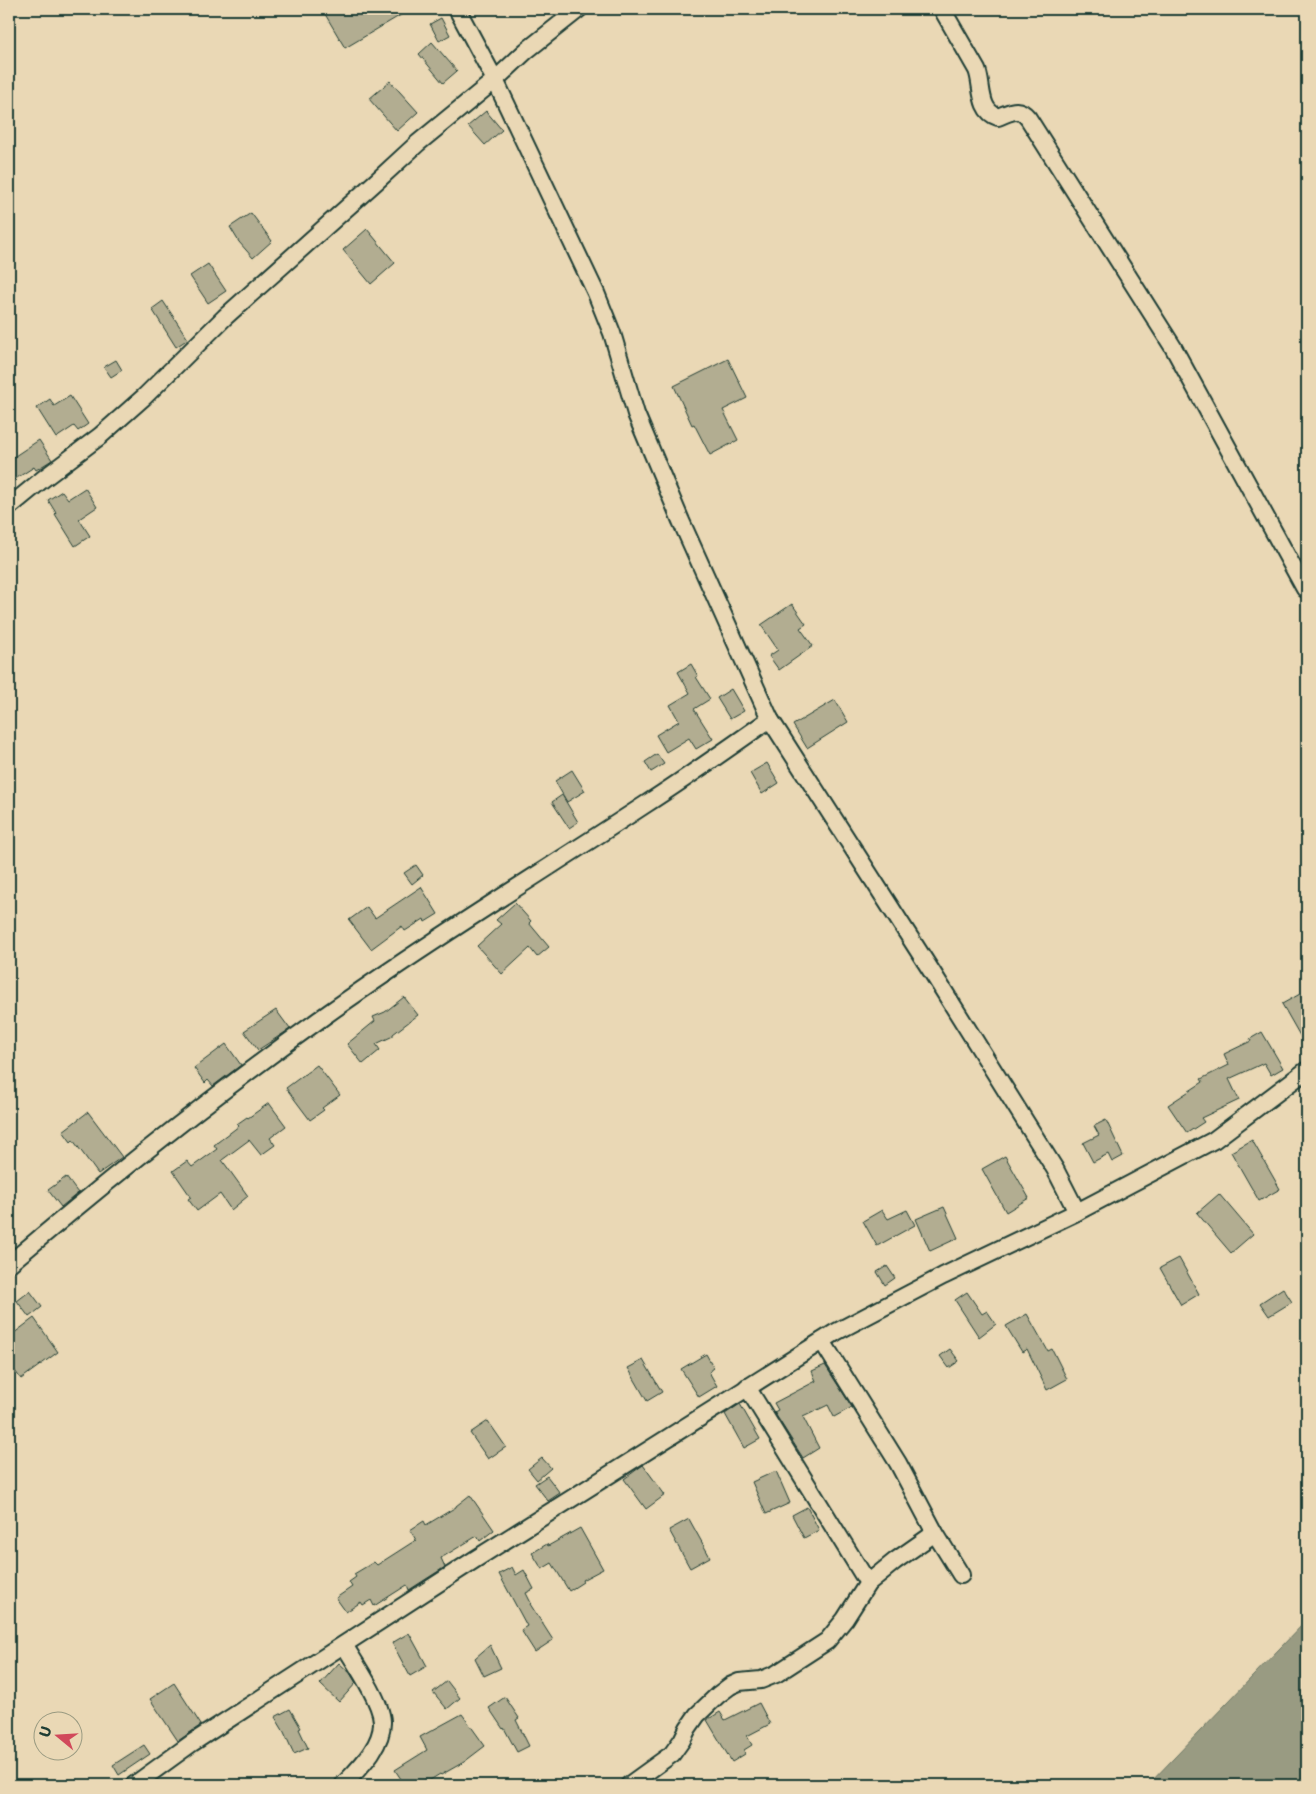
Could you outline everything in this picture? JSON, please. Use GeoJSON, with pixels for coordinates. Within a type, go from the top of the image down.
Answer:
{"type":"FeatureCollection","features":[{"type":"Feature","properties":{"kind":"street"},"geometry":{"type":"LineString","coordinates":[[457,9],[495,80],[603,308],[636,414],[681,521],[770,719],[1055,1169],[1077,1212]]}},
{"type":"Feature","properties":{"kind":"street"},"geometry":{"type":"LineString","coordinates":[[9,507],[100,436],[144,398],[188,351],[267,278],[418,143],[495,80],[526,51],[579,9]]}},
{"type":"Feature","properties":{"kind":"street"},"geometry":{"type":"LineString","coordinates":[[942,9],[979,75],[980,94],[990,112],[998,117],[1019,111],[1028,118],[1173,347],[1305,589]]}},
{"type":"Feature","properties":{"kind":"street"},"geometry":{"type":"LineString","coordinates":[[9,1264],[136,1160],[324,1016],[525,881],[646,804],[770,719]]}},
{"type":"Feature","properties":{"kind":"street"},"geometry":{"type":"LineString","coordinates":[[134,1785],[192,1743],[564,1502],[822,1341],[944,1276],[1077,1212],[1214,1140],[1307,1070]]}},
{"type":"Feature","properties":{"kind":"street"},"geometry":{"type":"LineString","coordinates":[[822,1341],[898,1463],[936,1533],[961,1574]]}},
{"type":"Feature","properties":{"kind":"street"},"geometry":{"type":"LineString","coordinates":[[748,1387],[868,1583]]}},
{"type":"Feature","properties":{"kind":"street"},"geometry":{"type":"LineString","coordinates":[[629,1785],[672,1754],[697,1715],[730,1686],[739,1682],[761,1680],[776,1674],[827,1641],[849,1614],[868,1583],[895,1561],[936,1533]]}},
{"type":"Feature","properties":{"kind":"street"},"geometry":{"type":"LineString","coordinates":[[343,1785],[363,1764],[376,1744],[382,1723],[377,1703],[344,1645]]}},
{"type":"Feature","properties":{"kind":"shaded area"},"geometry":{"type":"Polygon","coordinates":[[[1307,1620],[1307,1785],[1148,1785],[1307,1620]]]}},
{"type":"Feature","properties":{"kind":"building"},"geometry":{"type":"Polygon","coordinates":[[[322,9],[411,9],[345,48],[322,9]]]}},
{"type":"Feature","properties":{"kind":"building"},"geometry":{"type":"Polygon","coordinates":[[[441,18],[450,35],[439,41],[430,24],[441,18]]]}},
{"type":"Feature","properties":{"kind":"building"},"geometry":{"type":"Polygon","coordinates":[[[432,42],[457,71],[443,83],[419,54],[432,42]]]}},
{"type":"Feature","properties":{"kind":"building"},"geometry":{"type":"Polygon","coordinates":[[[390,81],[418,112],[397,131],[369,99],[390,81]]]}},
{"type":"Feature","properties":{"kind":"building"},"geometry":{"type":"Polygon","coordinates":[[[486,111],[502,130],[485,145],[468,126],[486,111]]]}},
{"type":"Feature","properties":{"kind":"building"},"geometry":{"type":"Polygon","coordinates":[[[251,213],[272,241],[253,258],[239,242],[230,227],[251,213]]]}},
{"type":"Feature","properties":{"kind":"building"},"geometry":{"type":"Polygon","coordinates":[[[367,229],[395,263],[371,284],[343,250],[367,229]]]}},
{"type":"Feature","properties":{"kind":"building"},"geometry":{"type":"Polygon","coordinates":[[[208,264],[226,291],[208,303],[190,276],[208,264]]]}},
{"type":"Feature","properties":{"kind":"building"},"geometry":{"type":"Polygon","coordinates":[[[163,301],[188,339],[176,347],[152,309],[163,301]]]}},
{"type":"Feature","properties":{"kind":"building"},"geometry":{"type":"Polygon","coordinates":[[[728,359],[747,398],[723,410],[738,440],[710,455],[694,424],[692,425],[674,386],[728,359]]]}},
{"type":"Feature","properties":{"kind":"building"},"geometry":{"type":"Polygon","coordinates":[[[116,360],[122,370],[111,377],[104,367],[116,360]]]}},
{"type":"Feature","properties":{"kind":"building"},"geometry":{"type":"Polygon","coordinates":[[[70,396],[88,424],[78,431],[74,426],[56,438],[37,408],[50,399],[54,406],[70,396]]]}},
{"type":"Feature","properties":{"kind":"building"},"geometry":{"type":"Polygon","coordinates":[[[39,440],[52,460],[36,470],[34,467],[9,483],[9,460],[39,440]]]}},
{"type":"Feature","properties":{"kind":"building"},"geometry":{"type":"Polygon","coordinates":[[[85,488],[97,507],[79,519],[90,536],[75,546],[48,500],[62,491],[68,499],[85,488]]]}},
{"type":"Feature","properties":{"kind":"building"},"geometry":{"type":"Polygon","coordinates":[[[792,604],[806,624],[800,628],[813,646],[779,670],[769,656],[778,650],[761,625],[792,604]]]}},
{"type":"Feature","properties":{"kind":"building"},"geometry":{"type":"Polygon","coordinates":[[[691,664],[698,676],[696,677],[710,699],[694,709],[713,739],[696,749],[689,738],[666,752],[656,735],[679,721],[670,705],[690,693],[678,672],[691,664]]]}},
{"type":"Feature","properties":{"kind":"building"},"geometry":{"type":"Polygon","coordinates":[[[731,689],[744,711],[730,719],[717,698],[731,689]]]}},
{"type":"Feature","properties":{"kind":"building"},"geometry":{"type":"Polygon","coordinates":[[[835,700],[848,722],[807,748],[793,725],[835,700]]]}},
{"type":"Feature","properties":{"kind":"building"},"geometry":{"type":"Polygon","coordinates":[[[657,754],[664,764],[651,772],[645,762],[657,754]]]}},
{"type":"Feature","properties":{"kind":"building"},"geometry":{"type":"Polygon","coordinates":[[[767,763],[779,783],[762,794],[750,773],[767,763]]]}},
{"type":"Feature","properties":{"kind":"building"},"geometry":{"type":"Polygon","coordinates":[[[572,770],[585,791],[567,802],[555,781],[572,770]]]}},
{"type":"Feature","properties":{"kind":"building"},"geometry":{"type":"Polygon","coordinates":[[[562,795],[578,822],[569,828],[552,802],[562,795]]]}},
{"type":"Feature","properties":{"kind":"building"},"geometry":{"type":"Polygon","coordinates":[[[416,865],[423,875],[412,884],[404,873],[416,865]]]}},
{"type":"Feature","properties":{"kind":"building"},"geometry":{"type":"Polygon","coordinates":[[[421,887],[438,914],[425,922],[424,919],[405,931],[402,926],[371,949],[349,920],[367,907],[375,918],[421,887]]]}},
{"type":"Feature","properties":{"kind":"building"},"geometry":{"type":"Polygon","coordinates":[[[515,903],[531,921],[529,923],[549,947],[537,957],[530,948],[502,974],[477,946],[501,924],[496,920],[515,903]]]}},
{"type":"Feature","properties":{"kind":"building"},"geometry":{"type":"Polygon","coordinates":[[[1300,994],[1307,1006],[1307,1048],[1282,1004],[1300,994]]]}},
{"type":"Feature","properties":{"kind":"building"},"geometry":{"type":"Polygon","coordinates":[[[404,997],[418,1015],[393,1034],[393,1036],[376,1044],[380,1050],[363,1064],[347,1044],[375,1021],[373,1017],[385,1012],[404,997]]]}},
{"type":"Feature","properties":{"kind":"building"},"geometry":{"type":"Polygon","coordinates":[[[276,1010],[290,1029],[258,1050],[244,1031],[276,1010]]]}},
{"type":"Feature","properties":{"kind":"building"},"geometry":{"type":"Polygon","coordinates":[[[1262,1032],[1283,1068],[1271,1075],[1264,1063],[1229,1079],[1239,1100],[1201,1118],[1204,1122],[1187,1133],[1168,1105],[1203,1082],[1201,1079],[1229,1065],[1224,1054],[1251,1041],[1250,1039],[1262,1032]]]}},
{"type":"Feature","properties":{"kind":"building"},"geometry":{"type":"Polygon","coordinates":[[[226,1044],[241,1065],[213,1086],[208,1080],[205,1083],[194,1068],[226,1044]]]}},
{"type":"Feature","properties":{"kind":"building"},"geometry":{"type":"Polygon","coordinates":[[[317,1065],[340,1095],[322,1108],[324,1110],[310,1120],[286,1088],[317,1065]]]}},
{"type":"Feature","properties":{"kind":"building"},"geometry":{"type":"Polygon","coordinates":[[[269,1103],[286,1126],[270,1138],[275,1145],[261,1155],[249,1140],[222,1160],[248,1196],[231,1210],[220,1194],[197,1211],[188,1199],[191,1197],[173,1171],[187,1161],[192,1167],[217,1149],[214,1145],[239,1126],[237,1124],[269,1103]]]}},
{"type":"Feature","properties":{"kind":"building"},"geometry":{"type":"Polygon","coordinates":[[[88,1112],[122,1157],[98,1174],[73,1140],[71,1142],[63,1131],[88,1112]]]}},
{"type":"Feature","properties":{"kind":"building"},"geometry":{"type":"Polygon","coordinates":[[[1106,1120],[1123,1156],[1112,1162],[1108,1154],[1093,1162],[1083,1143],[1099,1135],[1094,1126],[1106,1120]]]}},
{"type":"Feature","properties":{"kind":"building"},"geometry":{"type":"Polygon","coordinates":[[[1252,1140],[1280,1189],[1259,1201],[1231,1152],[1252,1140]]]}},
{"type":"Feature","properties":{"kind":"building"},"geometry":{"type":"Polygon","coordinates":[[[1005,1156],[1029,1198],[1006,1212],[982,1169],[1005,1156]]]}},
{"type":"Feature","properties":{"kind":"building"},"geometry":{"type":"Polygon","coordinates":[[[66,1177],[78,1193],[61,1207],[48,1190],[66,1177]]]}},
{"type":"Feature","properties":{"kind":"building"},"geometry":{"type":"Polygon","coordinates":[[[1219,1194],[1253,1234],[1231,1253],[1197,1213],[1219,1194]]]}},
{"type":"Feature","properties":{"kind":"building"},"geometry":{"type":"Polygon","coordinates":[[[944,1207],[958,1238],[930,1251],[916,1219],[944,1207]]]}},
{"type":"Feature","properties":{"kind":"building"},"geometry":{"type":"Polygon","coordinates":[[[882,1210],[888,1219],[907,1210],[915,1225],[877,1246],[863,1221],[882,1210]]]}},
{"type":"Feature","properties":{"kind":"building"},"geometry":{"type":"Polygon","coordinates":[[[1179,1258],[1199,1294],[1181,1305],[1160,1268],[1179,1258]]]}},
{"type":"Feature","properties":{"kind":"building"},"geometry":{"type":"Polygon","coordinates":[[[887,1266],[895,1278],[885,1285],[877,1272],[887,1266]]]}},
{"type":"Feature","properties":{"kind":"building"},"geometry":{"type":"Polygon","coordinates":[[[1283,1288],[1292,1302],[1269,1316],[1260,1303],[1283,1288]]]}},
{"type":"Feature","properties":{"kind":"building"},"geometry":{"type":"Polygon","coordinates":[[[30,1291],[42,1307],[29,1317],[17,1301],[30,1291]]]}},
{"type":"Feature","properties":{"kind":"building"},"geometry":{"type":"Polygon","coordinates":[[[967,1292],[982,1314],[987,1311],[996,1324],[979,1337],[955,1300],[967,1292]]]}},
{"type":"Feature","properties":{"kind":"building"},"geometry":{"type":"Polygon","coordinates":[[[1027,1314],[1048,1351],[1052,1349],[1067,1379],[1047,1390],[1027,1349],[1022,1352],[1006,1326],[1027,1314]]]}},
{"type":"Feature","properties":{"kind":"building"},"geometry":{"type":"Polygon","coordinates":[[[34,1318],[58,1352],[21,1379],[9,1363],[9,1337],[34,1318]]]}},
{"type":"Feature","properties":{"kind":"building"},"geometry":{"type":"Polygon","coordinates":[[[950,1349],[959,1361],[949,1368],[940,1356],[950,1349]]]}},
{"type":"Feature","properties":{"kind":"building"},"geometry":{"type":"Polygon","coordinates":[[[706,1354],[714,1368],[709,1372],[717,1386],[699,1397],[681,1369],[706,1354]]]}},
{"type":"Feature","properties":{"kind":"building"},"geometry":{"type":"Polygon","coordinates":[[[643,1360],[662,1392],[647,1401],[628,1368],[643,1360]]]}},
{"type":"Feature","properties":{"kind":"building"},"geometry":{"type":"Polygon","coordinates":[[[825,1365],[852,1407],[834,1417],[828,1405],[803,1417],[819,1448],[803,1458],[774,1412],[778,1410],[774,1403],[816,1381],[812,1371],[825,1365]]]}},
{"type":"Feature","properties":{"kind":"building"},"geometry":{"type":"Polygon","coordinates":[[[740,1404],[760,1439],[744,1448],[725,1414],[740,1404]]]}},
{"type":"Feature","properties":{"kind":"building"},"geometry":{"type":"Polygon","coordinates":[[[488,1421],[506,1447],[488,1459],[470,1433],[488,1421]]]}},
{"type":"Feature","properties":{"kind":"building"},"geometry":{"type":"Polygon","coordinates":[[[542,1458],[551,1468],[537,1480],[528,1469],[542,1458]]]}},
{"type":"Feature","properties":{"kind":"building"},"geometry":{"type":"Polygon","coordinates":[[[643,1465],[665,1495],[646,1509],[624,1479],[643,1465]]]}},
{"type":"Feature","properties":{"kind":"building"},"geometry":{"type":"Polygon","coordinates":[[[776,1471],[790,1503],[766,1514],[752,1482],[776,1471]]]}},
{"type":"Feature","properties":{"kind":"building"},"geometry":{"type":"Polygon","coordinates":[[[547,1476],[560,1493],[548,1501],[535,1484],[547,1476]]]}},
{"type":"Feature","properties":{"kind":"building"},"geometry":{"type":"Polygon","coordinates":[[[470,1495],[494,1530],[480,1541],[477,1536],[441,1558],[445,1567],[409,1590],[407,1585],[374,1606],[371,1600],[363,1605],[361,1602],[346,1612],[336,1598],[352,1587],[349,1582],[356,1577],[354,1574],[374,1562],[377,1565],[416,1540],[410,1530],[424,1521],[426,1525],[456,1507],[470,1495]]]}},
{"type":"Feature","properties":{"kind":"building"},"geometry":{"type":"Polygon","coordinates":[[[807,1507],[819,1530],[804,1538],[792,1515],[807,1507]]]}},
{"type":"Feature","properties":{"kind":"building"},"geometry":{"type":"Polygon","coordinates":[[[689,1519],[710,1557],[690,1568],[669,1530],[689,1519]]]}},
{"type":"Feature","properties":{"kind":"building"},"geometry":{"type":"Polygon","coordinates":[[[580,1528],[603,1569],[582,1580],[583,1582],[569,1591],[552,1563],[542,1569],[532,1553],[580,1528]]]}},
{"type":"Feature","properties":{"kind":"building"},"geometry":{"type":"Polygon","coordinates":[[[512,1567],[516,1575],[524,1570],[534,1589],[526,1593],[530,1604],[553,1640],[535,1652],[521,1630],[527,1626],[499,1574],[512,1567]]]}},
{"type":"Feature","properties":{"kind":"building"},"geometry":{"type":"Polygon","coordinates":[[[409,1633],[427,1666],[410,1676],[392,1643],[409,1633]]]}},
{"type":"Feature","properties":{"kind":"building"},"geometry":{"type":"Polygon","coordinates":[[[490,1645],[501,1668],[484,1676],[475,1658],[490,1645]]]}},
{"type":"Feature","properties":{"kind":"building"},"geometry":{"type":"Polygon","coordinates":[[[339,1663],[350,1673],[356,1683],[339,1702],[320,1684],[339,1663]]]}},
{"type":"Feature","properties":{"kind":"building"},"geometry":{"type":"Polygon","coordinates":[[[447,1681],[460,1698],[447,1709],[433,1692],[447,1681]]]}},
{"type":"Feature","properties":{"kind":"building"},"geometry":{"type":"Polygon","coordinates":[[[174,1683],[201,1725],[178,1741],[150,1699],[174,1683]]]}},
{"type":"Feature","properties":{"kind":"building"},"geometry":{"type":"Polygon","coordinates":[[[505,1697],[519,1718],[516,1720],[529,1746],[517,1752],[504,1728],[489,1708],[505,1697]]]}},
{"type":"Feature","properties":{"kind":"building"},"geometry":{"type":"Polygon","coordinates":[[[759,1703],[770,1724],[747,1736],[752,1745],[744,1750],[745,1754],[732,1762],[707,1720],[720,1712],[725,1720],[759,1703]]]}},
{"type":"Feature","properties":{"kind":"building"},"geometry":{"type":"Polygon","coordinates":[[[290,1709],[301,1728],[299,1729],[308,1748],[294,1754],[275,1717],[290,1709]]]}},
{"type":"Feature","properties":{"kind":"building"},"geometry":{"type":"Polygon","coordinates":[[[462,1714],[485,1746],[464,1762],[422,1785],[405,1785],[395,1770],[427,1750],[420,1737],[462,1714]]]}},
{"type":"Feature","properties":{"kind":"building"},"geometry":{"type":"Polygon","coordinates":[[[144,1745],[150,1754],[119,1775],[113,1765],[144,1745]]]}}]}
